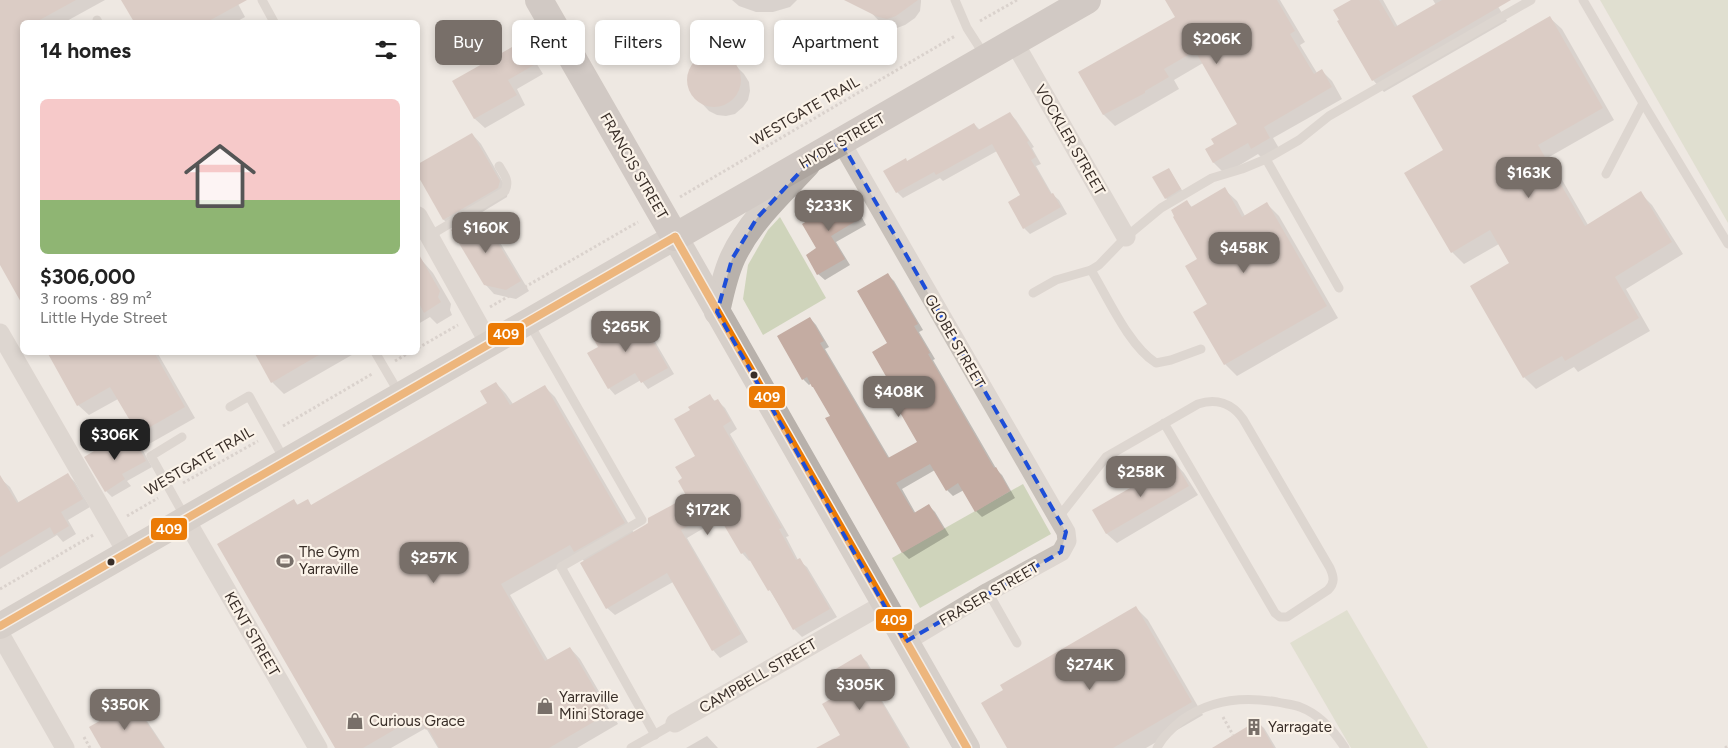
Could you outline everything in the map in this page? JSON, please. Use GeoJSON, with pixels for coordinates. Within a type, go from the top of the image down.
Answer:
{"type":"FeatureCollection","features":[{"type":"Feature","properties":{"kind":"main road","name":"FRANCIS STREET"},"geometry":{"type":"LineString","coordinates":[[539,0],[675,237]]}},
{"type":"Feature","properties":{"kind":"main road","name":"HYDE STREET"},"geometry":{"type":"LineString","coordinates":[[675,237],[1087,0]]}},
{"type":"Feature","properties":{"kind":"street","name":"VOCKLER STREET"},"geometry":{"type":"LineString","coordinates":[[1014,42],[1126,237]]}},
{"type":"Feature","properties":{"kind":"street","name":"GLOBE STREET"},"geometry":{"type":"LineString","coordinates":[[841,142],[1066,532],[1067,541]]}},
{"type":"Feature","properties":{"kind":"street"},"geometry":{"type":"LineString","coordinates":[[718,312],[724,280],[743,238],[757,218],[814,157]]}},
{"type":"Feature","properties":{"kind":"street"},"geometry":{"type":"LineString","coordinates":[[420,220],[490,345]]}},
{"type":"Feature","properties":{"kind":"street","name":"FRANCIS STREET"},"geometry":{"type":"LineString","coordinates":[[675,237],[967,748]]}},
{"type":"Feature","properties":{"kind":"street","name":"HYDE STREET"},"geometry":{"type":"LineString","coordinates":[[0,626],[529,323],[675,237]]}},
{"type":"Feature","properties":{"kind":"street"},"geometry":{"type":"LineString","coordinates":[[0,334],[127,553]]}},
{"type":"Feature","properties":{"kind":"street","name":"KENT STREET"},"geometry":{"type":"LineString","coordinates":[[186,520],[318,748]]}},
{"type":"Feature","properties":{"kind":"street","name":"FRASER STREET"},"geometry":{"type":"LineString","coordinates":[[906,642],[988,592],[1061,552],[1067,541]]}},
{"type":"Feature","properties":{"kind":"street","name":"CAMPBELL STREET"},"geometry":{"type":"LineString","coordinates":[[675,723],[884,604]]}},
{"type":"Feature","properties":{"kind":"street"},"geometry":{"type":"LineString","coordinates":[[0,634],[65,748]]}},
{"type":"Feature","properties":{"kind":"lane"},"geometry":{"type":"LineString","coordinates":[[262,0],[273,20]]}},
{"type":"Feature","properties":{"kind":"lane"},"geometry":{"type":"LineString","coordinates":[[955,0],[968,28],[986,58]]}},
{"type":"Feature","properties":{"kind":"lane"},"geometry":{"type":"LineString","coordinates":[[1033,293],[1056,280],[1091,270],[1108,257],[1126,237],[1161,208],[1212,178],[1266,159],[1299,140],[1329,116],[1531,0]]}},
{"type":"Feature","properties":{"kind":"lane"},"geometry":{"type":"LineString","coordinates":[[1583,0],[1728,244]]}},
{"type":"Feature","properties":{"kind":"lane"},"geometry":{"type":"LineString","coordinates":[[1606,174],[1643,103]]}},
{"type":"Feature","properties":{"kind":"lane"},"geometry":{"type":"LineString","coordinates":[[1266,159],[1339,288]]}},
{"type":"Feature","properties":{"kind":"lane"},"geometry":{"type":"LineString","coordinates":[[429,236],[505,191],[508,186],[507,181],[499,166]]}},
{"type":"Feature","properties":{"kind":"lane"},"geometry":{"type":"LineString","coordinates":[[1091,270],[1130,337],[1147,357],[1156,363],[1171,360],[1201,349]]}},
{"type":"Feature","properties":{"kind":"lane"},"geometry":{"type":"LineString","coordinates":[[529,323],[642,520],[561,567],[656,734]]}},
{"type":"Feature","properties":{"kind":"lane"},"geometry":{"type":"LineString","coordinates":[[378,355],[401,396]]}},
{"type":"Feature","properties":{"kind":"lane"},"geometry":{"type":"LineString","coordinates":[[230,407],[249,396],[285,462]]}},
{"type":"Feature","properties":{"kind":"lane"},"geometry":{"type":"LineString","coordinates":[[1058,518],[1106,457],[1164,423],[1198,404],[1207,401],[1225,403],[1238,412],[1330,568],[1333,574],[1333,584],[1328,590],[1287,617],[1280,617],[1275,613],[1164,423]]}},
{"type":"Feature","properties":{"kind":"lane"},"geometry":{"type":"LineString","coordinates":[[182,437],[151,456],[186,520]]}},
{"type":"Feature","properties":{"kind":"lane"},"geometry":{"type":"LineString","coordinates":[[988,592],[1017,643]]}},
{"type":"Feature","properties":{"kind":"lane"},"geometry":{"type":"LineString","coordinates":[[1156,748],[1162,738],[1175,725],[1204,707],[1222,701],[1250,699],[1300,707],[1313,714],[1332,730],[1344,748]]}},
{"type":"Feature","properties":{"kind":"lane","name":"CAMPBELL STREET"},"geometry":{"type":"LineString","coordinates":[[631,748],[675,723]]}},
{"type":"Feature","properties":{"kind":"path","name":"WESTGATE TRAIL"},"geometry":{"type":"LineString","coordinates":[[682,196],[1017,0]]}},
{"type":"Feature","properties":{"kind":"path"},"geometry":{"type":"LineString","coordinates":[[420,347],[635,224]]}},
{"type":"Feature","properties":{"kind":"path","name":"WESTGATE TRAIL"},"geometry":{"type":"LineString","coordinates":[[0,589],[405,355]]}},
{"type":"Feature","properties":{"kind":"highlighted area"},"geometry":{"type":"Polygon","coordinates":[[[841,142],[1066,532],[1061,552],[905,642],[717,312],[732,259],[757,218],[814,157],[841,142]]]}},
{"type":"Feature","properties":{"kind":"green space"},"geometry":{"type":"Polygon","coordinates":[[[1600,0],[1728,0],[1728,223],[1600,0]]]}},
{"type":"Feature","properties":{"kind":"green space"},"geometry":{"type":"Polygon","coordinates":[[[780,217],[826,298],[763,335],[743,299],[748,265],[768,230],[780,217]]]}},
{"type":"Feature","properties":{"kind":"green space"},"geometry":{"type":"Polygon","coordinates":[[[1023,484],[1051,534],[920,608],[892,558],[1023,484]]]}},
{"type":"Feature","properties":{"kind":"green space"},"geometry":{"type":"Polygon","coordinates":[[[1347,610],[1428,748],[1351,748],[1290,643],[1347,610]]]}},
{"type":"Feature","properties":{"kind":"building"},"geometry":{"type":"Polygon","coordinates":[[[0,0],[76,0],[40,20],[20,20],[20,300],[0,265],[0,0]]]}},
{"type":"Feature","properties":{"kind":"building"},"geometry":{"type":"Polygon","coordinates":[[[121,0],[247,0],[211,20],[133,20],[121,0]]]}},
{"type":"Feature","properties":{"kind":"building"},"geometry":{"type":"Polygon","coordinates":[[[844,0],[918,0],[896,16],[887,19],[878,17],[844,0]]]}},
{"type":"Feature","properties":{"kind":"building"},"geometry":{"type":"Polygon","coordinates":[[[1165,0],[1277,0],[1295,31],[1290,34],[1314,74],[1322,69],[1332,87],[1264,127],[1270,138],[1251,149],[1248,143],[1213,163],[1205,149],[1214,144],[1211,139],[1237,124],[1195,51],[1164,69],[1169,77],[1145,91],[1145,93],[1103,115],[1078,72],[1175,17],[1165,0]]]}},
{"type":"Feature","properties":{"kind":"building"},"geometry":{"type":"Polygon","coordinates":[[[1351,0],[1379,0],[1395,27],[1442,0],[1511,0],[1372,81],[1337,21],[1339,20],[1333,10],[1351,0]]]}},
{"type":"Feature","properties":{"kind":"building"},"geometry":{"type":"Polygon","coordinates":[[[1550,16],[1603,108],[1538,145],[1585,226],[1641,191],[1672,242],[1615,277],[1639,318],[1565,361],[1562,356],[1523,378],[1470,286],[1509,263],[1490,230],[1451,253],[1404,173],[1443,150],[1412,96],[1550,16]]]}},
{"type":"Feature","properties":{"kind":"building"},"geometry":{"type":"Polygon","coordinates":[[[512,47],[512,65],[534,65],[508,80],[517,95],[474,119],[452,81],[480,65],[502,65],[502,53],[512,47]]]}},
{"type":"Feature","properties":{"kind":"building"},"geometry":{"type":"Polygon","coordinates":[[[692,65],[736,65],[740,75],[739,90],[733,99],[724,105],[714,107],[704,105],[695,99],[689,90],[687,80],[692,65]]]}},
{"type":"Feature","properties":{"kind":"building"},"geometry":{"type":"Polygon","coordinates":[[[1010,112],[1029,141],[1027,142],[1036,157],[1031,160],[1061,207],[1023,229],[1008,202],[1020,195],[992,144],[936,175],[934,172],[896,193],[883,171],[906,158],[907,161],[974,123],[978,130],[1010,112]]]}},
{"type":"Feature","properties":{"kind":"building"},"geometry":{"type":"Polygon","coordinates":[[[472,133],[500,181],[498,188],[443,220],[420,180],[420,163],[472,133]]]}},
{"type":"Feature","properties":{"kind":"building"},"geometry":{"type":"Polygon","coordinates":[[[1169,168],[1181,189],[1165,199],[1152,177],[1169,168]]]}},
{"type":"Feature","properties":{"kind":"building"},"geometry":{"type":"Polygon","coordinates":[[[1225,187],[1242,217],[1267,202],[1327,306],[1224,365],[1193,312],[1207,304],[1185,266],[1197,259],[1173,217],[1171,210],[1187,200],[1191,207],[1225,187]]]}},
{"type":"Feature","properties":{"kind":"building"},"geometry":{"type":"Polygon","coordinates":[[[847,193],[861,218],[831,236],[845,259],[817,275],[806,255],[816,248],[802,224],[822,212],[820,209],[847,193]]]}},
{"type":"Feature","properties":{"kind":"building"},"geometry":{"type":"Polygon","coordinates":[[[480,213],[521,281],[506,290],[484,285],[451,230],[480,213]]]}},
{"type":"Feature","properties":{"kind":"building"},"geometry":{"type":"Polygon","coordinates":[[[420,256],[440,291],[438,297],[441,302],[424,313],[420,305],[420,256]]]}},
{"type":"Feature","properties":{"kind":"building"},"geometry":{"type":"Polygon","coordinates":[[[888,273],[918,324],[914,326],[930,353],[928,354],[994,468],[996,467],[1010,491],[975,512],[958,483],[946,491],[930,464],[896,483],[914,513],[929,504],[944,529],[902,553],[825,418],[830,416],[807,377],[802,380],[777,336],[810,317],[824,341],[820,343],[888,458],[917,442],[898,409],[903,406],[872,352],[887,343],[857,291],[888,273]]]}},
{"type":"Feature","properties":{"kind":"building"},"geometry":{"type":"Polygon","coordinates":[[[637,313],[668,368],[641,383],[635,373],[608,389],[587,353],[598,347],[593,338],[637,313]]]}},
{"type":"Feature","properties":{"kind":"building"},"geometry":{"type":"Polygon","coordinates":[[[49,355],[156,355],[185,407],[138,434],[110,387],[77,406],[49,355]]]}},
{"type":"Feature","properties":{"kind":"building"},"geometry":{"type":"Polygon","coordinates":[[[256,355],[319,355],[271,383],[256,355]]]}},
{"type":"Feature","properties":{"kind":"building"},"geometry":{"type":"Polygon","coordinates":[[[496,382],[510,405],[545,385],[625,523],[574,552],[570,545],[501,584],[545,661],[570,647],[609,713],[549,748],[439,748],[428,728],[426,730],[418,716],[363,748],[335,748],[217,544],[294,499],[297,505],[308,499],[311,505],[487,403],[480,391],[496,382]]]}},
{"type":"Feature","properties":{"kind":"building"},"geometry":{"type":"Polygon","coordinates":[[[710,394],[714,401],[718,399],[731,421],[723,426],[782,528],[779,529],[796,560],[800,558],[830,609],[793,630],[770,590],[768,591],[745,552],[741,554],[715,510],[681,530],[741,634],[712,651],[667,573],[606,609],[580,563],[645,525],[648,523],[648,518],[687,497],[678,481],[682,478],[675,467],[695,456],[674,419],[690,410],[688,407],[710,394]]]}},
{"type":"Feature","properties":{"kind":"building"},"geometry":{"type":"Polygon","coordinates":[[[131,432],[146,461],[122,474],[125,479],[105,492],[84,457],[131,432]]]}},
{"type":"Feature","properties":{"kind":"building"},"geometry":{"type":"Polygon","coordinates":[[[1175,462],[1189,486],[1106,534],[1092,510],[1175,462]]]}},
{"type":"Feature","properties":{"kind":"building"},"geometry":{"type":"Polygon","coordinates":[[[68,473],[83,499],[61,512],[69,526],[54,535],[50,527],[0,557],[0,475],[17,503],[68,473]]]}},
{"type":"Feature","properties":{"kind":"building"},"geometry":{"type":"Polygon","coordinates":[[[1136,606],[1192,702],[1113,748],[1007,748],[981,703],[1003,690],[1000,685],[1136,606]]]}},
{"type":"Feature","properties":{"kind":"building"},"geometry":{"type":"Polygon","coordinates":[[[861,654],[881,689],[876,692],[908,748],[816,748],[840,735],[822,704],[841,693],[829,673],[861,654]]]}},
{"type":"Feature","properties":{"kind":"building"},"geometry":{"type":"Polygon","coordinates":[[[133,702],[164,748],[101,748],[89,727],[133,702]]]}},
{"type":"Feature","properties":{"kind":"building","name":"Yarragate"},"geometry":{"type":"Polygon","coordinates":[[[1258,720],[1274,748],[1212,748],[1258,720]]]}},
{"type":"Feature","properties":{"kind":"transit line","name":"409"},"geometry":{"type":"LineString","coordinates":[[675,237],[967,748]]}},
{"type":"Feature","properties":{"kind":"transit line","name":"409"},"geometry":{"type":"LineString","coordinates":[[0,626],[675,237]]}},
{"type":"Feature","properties":{"kind":"place","name":"The Gym Yarraville"},"geometry":{"type":"Point","coordinates":[285,561]}},
{"type":"Feature","properties":{"kind":"place","name":"Yarraville Mini Storage"},"geometry":{"type":"Point","coordinates":[545,706]}},
{"type":"Feature","properties":{"kind":"place","name":"Curious Grace"},"geometry":{"type":"Point","coordinates":[355,721]}},
{"type":"Feature","properties":{"kind":"place","name":"Yarragate"},"geometry":{"type":"Point","coordinates":[1254,727]}}]}
